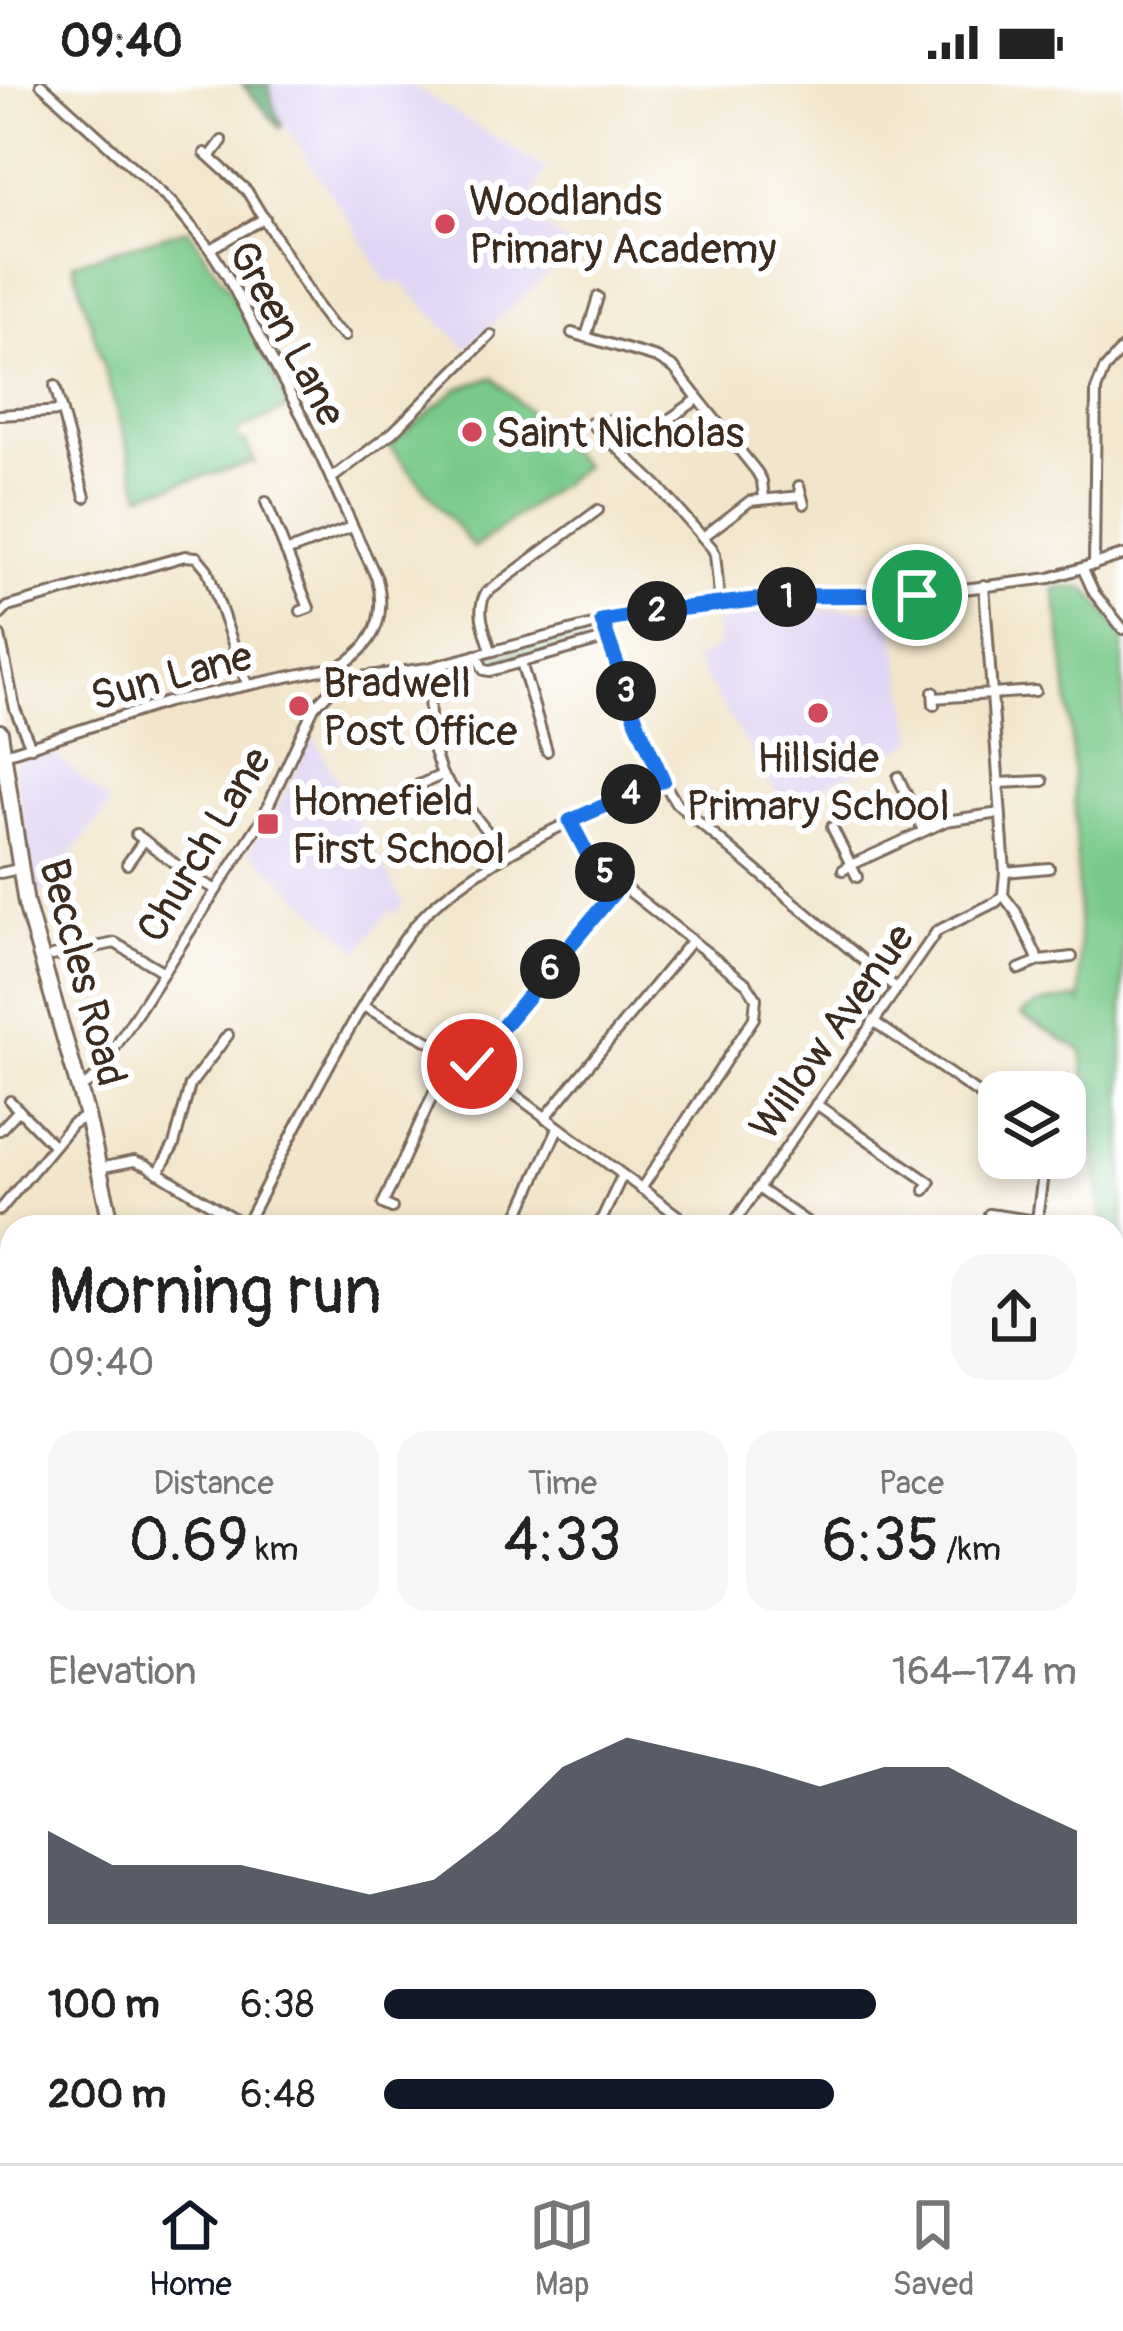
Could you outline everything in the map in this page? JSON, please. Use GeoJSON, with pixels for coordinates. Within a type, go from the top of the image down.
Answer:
{"type":"FeatureCollection","features":[{"type":"Feature","properties":{"kind":"highway","name":"Beccles Road"},"geometry":{"type":"LineString","coordinates":[[0,732],[35,939],[80,1089],[109,1215]]}},
{"type":"Feature","properties":{"kind":"street","name":"Green Lane"},"geometry":{"type":"LineString","coordinates":[[41,84],[172,203],[210,248],[288,388],[376,579],[381,607],[372,638],[354,657]]}},
{"type":"Feature","properties":{"kind":"street"},"geometry":{"type":"LineString","coordinates":[[222,141],[208,155],[236,179],[325,318],[345,336]]}},
{"type":"Feature","properties":{"kind":"street"},"geometry":{"type":"LineString","coordinates":[[210,248],[265,218]]}},
{"type":"Feature","properties":{"kind":"street"},"geometry":{"type":"LineString","coordinates":[[586,337],[598,297]]}},
{"type":"Feature","properties":{"kind":"street"},"geometry":{"type":"LineString","coordinates":[[572,333],[667,362],[757,472],[764,498]]}},
{"type":"Feature","properties":{"kind":"street"},"geometry":{"type":"LineString","coordinates":[[331,479],[393,432],[491,335]]}},
{"type":"Feature","properties":{"kind":"street"},"geometry":{"type":"LineString","coordinates":[[1094,566],[1096,390],[1104,370],[1123,348]]}},
{"type":"Feature","properties":{"kind":"street"},"geometry":{"type":"LineString","coordinates":[[55,386],[85,497]]}},
{"type":"Feature","properties":{"kind":"street"},"geometry":{"type":"LineString","coordinates":[[623,452],[698,399]]}},
{"type":"Feature","properties":{"kind":"street"},"geometry":{"type":"LineString","coordinates":[[0,415],[62,411]]}},
{"type":"Feature","properties":{"kind":"street"},"geometry":{"type":"LineString","coordinates":[[601,432],[610,420]]}},
{"type":"Feature","properties":{"kind":"street"},"geometry":{"type":"LineString","coordinates":[[591,423],[703,537],[715,554],[720,604]]}},
{"type":"Feature","properties":{"kind":"street"},"geometry":{"type":"LineString","coordinates":[[703,537],[740,506],[764,498],[802,495]]}},
{"type":"Feature","properties":{"kind":"street"},"geometry":{"type":"LineString","coordinates":[[267,502],[309,608]]}},
{"type":"Feature","properties":{"kind":"street"},"geometry":{"type":"LineString","coordinates":[[491,651],[480,612],[486,593],[598,509]]}},
{"type":"Feature","properties":{"kind":"street"},"geometry":{"type":"LineString","coordinates":[[286,552],[352,527]]}},
{"type":"Feature","properties":{"kind":"street"},"geometry":{"type":"LineString","coordinates":[[328,668],[334,687],[367,674],[428,668],[602,621],[789,596],[917,595],[1050,578],[1123,555]]}},
{"type":"Feature","properties":{"kind":"street"},"geometry":{"type":"LineString","coordinates":[[0,615],[8,607],[184,556],[197,557],[207,569],[247,684]]}},
{"type":"Feature","properties":{"kind":"street"},"geometry":{"type":"LineString","coordinates":[[1082,569],[1094,593],[1123,629]]}},
{"type":"Feature","properties":{"kind":"street"},"geometry":{"type":"LineString","coordinates":[[984,585],[1003,896],[1016,912],[1039,961]]}},
{"type":"Feature","properties":{"kind":"street"},"geometry":{"type":"LineString","coordinates":[[602,621],[637,722],[682,810],[896,988]]}},
{"type":"Feature","properties":{"kind":"street"},"geometry":{"type":"LineString","coordinates":[[0,636],[15,709],[31,746]]}},
{"type":"Feature","properties":{"kind":"street"},"geometry":{"type":"LineString","coordinates":[[476,656],[480,666],[490,670],[608,638]]}},
{"type":"Feature","properties":{"kind":"street","name":"Sun Lane"},"geometry":{"type":"LineString","coordinates":[[3,758],[133,712],[340,666],[354,657]]}},
{"type":"Feature","properties":{"kind":"street"},"geometry":{"type":"LineString","coordinates":[[521,662],[547,751]]}},
{"type":"Feature","properties":{"kind":"street"},"geometry":{"type":"LineString","coordinates":[[428,668],[431,743],[442,776],[505,854]]}},
{"type":"Feature","properties":{"kind":"street","name":"Church Lane"},"geometry":{"type":"LineString","coordinates":[[80,1089],[96,1077],[262,819],[314,707],[334,687]]}},
{"type":"Feature","properties":{"kind":"street"},"geometry":{"type":"LineString","coordinates":[[934,698],[1035,691]]}},
{"type":"Feature","properties":{"kind":"street"},"geometry":{"type":"LineString","coordinates":[[414,787],[442,776]]}},
{"type":"Feature","properties":{"kind":"street"},"geometry":{"type":"LineString","coordinates":[[898,778],[923,830]]}},
{"type":"Feature","properties":{"kind":"street"},"geometry":{"type":"LineString","coordinates":[[252,1215],[332,1056],[424,915],[505,854],[663,780]]}},
{"type":"Feature","properties":{"kind":"street"},"geometry":{"type":"LineString","coordinates":[[998,783],[1043,781]]}},
{"type":"Feature","properties":{"kind":"street"},"geometry":{"type":"LineString","coordinates":[[847,867],[923,830],[965,816],[1000,813]]}},
{"type":"Feature","properties":{"kind":"street"},"geometry":{"type":"LineString","coordinates":[[570,821],[591,861],[751,987],[756,998],[756,1011],[641,1190]]}},
{"type":"Feature","properties":{"kind":"street"},"geometry":{"type":"LineString","coordinates":[[833,827],[847,867],[857,877]]}},
{"type":"Feature","properties":{"kind":"street"},"geometry":{"type":"LineString","coordinates":[[127,864],[140,837],[214,889]]}},
{"type":"Feature","properties":{"kind":"street"},"geometry":{"type":"LineString","coordinates":[[0,872],[21,868]]}},
{"type":"Feature","properties":{"kind":"street"},"geometry":{"type":"LineString","coordinates":[[1005,872],[1049,868]]}},
{"type":"Feature","properties":{"kind":"street"},"geometry":{"type":"LineString","coordinates":[[472,1064],[621,884]]}},
{"type":"Feature","properties":{"kind":"street","name":"Willow Avenue"},"geometry":{"type":"LineString","coordinates":[[739,1215],[938,931],[1003,896]]}},
{"type":"Feature","properties":{"kind":"street"},"geometry":{"type":"LineString","coordinates":[[545,1118],[692,940]]}},
{"type":"Feature","properties":{"kind":"street"},"geometry":{"type":"LineString","coordinates":[[52,956],[116,944],[162,971]]}},
{"type":"Feature","properties":{"kind":"street"},"geometry":{"type":"LineString","coordinates":[[1019,969],[1072,957]]}},
{"type":"Feature","properties":{"kind":"street"},"geometry":{"type":"LineString","coordinates":[[363,1006],[472,1064],[676,1215]]}},
{"type":"Feature","properties":{"kind":"street"},"geometry":{"type":"LineString","coordinates":[[873,1021],[978,1094]]}},
{"type":"Feature","properties":{"kind":"street"},"geometry":{"type":"LineString","coordinates":[[158,1172],[174,1145],[190,1085],[227,1035]]}},
{"type":"Feature","properties":{"kind":"street"},"geometry":{"type":"LineString","coordinates":[[383,1204],[452,1053]]}},
{"type":"Feature","properties":{"kind":"street"},"geometry":{"type":"LineString","coordinates":[[10,1101],[53,1145]]}},
{"type":"Feature","properties":{"kind":"street"},"geometry":{"type":"LineString","coordinates":[[816,1104],[930,1183]]}},
{"type":"Feature","properties":{"kind":"street"},"geometry":{"type":"LineString","coordinates":[[0,1130],[19,1110]]}},
{"type":"Feature","properties":{"kind":"street"},"geometry":{"type":"LineString","coordinates":[[0,1210],[72,1124],[87,1116]]}},
{"type":"Feature","properties":{"kind":"street"},"geometry":{"type":"LineString","coordinates":[[518,1215],[558,1128]]}},
{"type":"Feature","properties":{"kind":"street"},"geometry":{"type":"LineString","coordinates":[[98,1168],[134,1162],[228,1215]]}},
{"type":"Feature","properties":{"kind":"street"},"geometry":{"type":"LineString","coordinates":[[604,1215],[622,1177]]}},
{"type":"Feature","properties":{"kind":"street"},"geometry":{"type":"LineString","coordinates":[[1038,1215],[1042,1179]]}},
{"type":"Feature","properties":{"kind":"street"},"geometry":{"type":"LineString","coordinates":[[758,1188],[797,1215]]}},
{"type":"Feature","properties":{"kind":"shaded area","name":"Woodlands Primary Academy"},"geometry":{"type":"Polygon","coordinates":[[[270,84],[409,84],[546,169],[524,213],[572,247],[466,348],[402,283],[386,283],[263,93],[270,84]]]}},
{"type":"Feature","properties":{"kind":"shaded area","name":"Hillside Primary School"},"geometry":{"type":"Polygon","coordinates":[[[890,608],[915,741],[785,806],[694,660],[718,647],[716,617],[890,608]]]}},
{"type":"Feature","properties":{"kind":"shaded area"},"geometry":{"type":"Polygon","coordinates":[[[312,734],[404,904],[394,914],[389,910],[360,951],[249,850],[292,780],[312,734]]]}},
{"type":"Feature","properties":{"kind":"shaded area"},"geometry":{"type":"Polygon","coordinates":[[[49,749],[111,804],[36,901],[14,768],[17,760],[49,749]]]}},
{"type":"Feature","properties":{"kind":"green space"},"geometry":{"type":"Polygon","coordinates":[[[242,84],[269,84],[280,128],[242,84]]]}},
{"type":"Feature","properties":{"kind":"green space"},"geometry":{"type":"Polygon","coordinates":[[[188,229],[240,306],[289,408],[236,432],[255,462],[141,494],[73,263],[188,229]]]}},
{"type":"Feature","properties":{"kind":"green space"},"geometry":{"type":"Polygon","coordinates":[[[493,377],[584,466],[474,548],[389,446],[457,389],[493,377]]]}},
{"type":"Feature","properties":{"kind":"green space"},"geometry":{"type":"Polygon","coordinates":[[[1054,588],[1086,588],[1123,634],[1123,1215],[1102,1215],[1082,1051],[1021,1015],[1048,1002],[1078,999],[1081,1003],[1071,743],[1054,588]]]}},
{"type":"Feature","properties":{"kind":"green space"},"geometry":{"type":"Polygon","coordinates":[[[587,631],[601,634],[486,664],[489,658],[587,631]]]}},
{"type":"Feature","properties":{"kind":"place","name":"Woodlands Primary Academy"},"geometry":{"type":"Point","coordinates":[445,224]}},
{"type":"Feature","properties":{"kind":"place","name":"Saint Nicholas"},"geometry":{"type":"Point","coordinates":[472,432]}},
{"type":"Feature","properties":{"kind":"place","name":"Bradwell Post Office"},"geometry":{"type":"Point","coordinates":[299,706]}},
{"type":"Feature","properties":{"kind":"place","name":"Hillside Primary School"},"geometry":{"type":"Point","coordinates":[818,713]}},
{"type":"Feature","properties":{"kind":"place","name":"Homefield First School"},"geometry":{"type":"Point","coordinates":[268,824]}},
{"type":"Feature","properties":{"kind":"route"},"geometry":{"type":"LineString","coordinates":[[472,1064],[621,884],[591,861],[570,821],[663,780],[602,621],[789,596],[917,595]]}}]}
